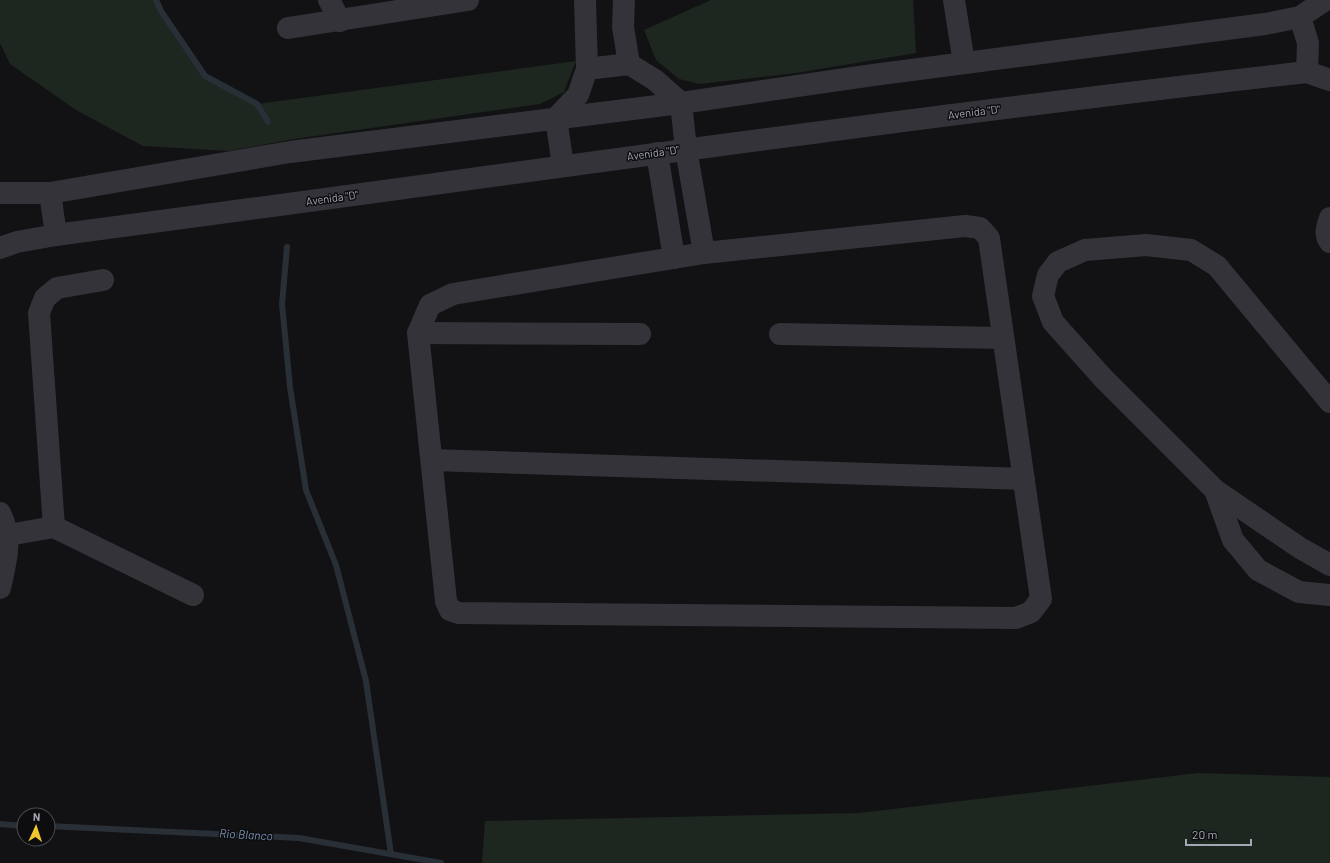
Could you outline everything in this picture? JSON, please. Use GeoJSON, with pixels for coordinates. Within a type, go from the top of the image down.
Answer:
{"type":"FeatureCollection","features":[{"type":"Feature","properties":{"kind":"street"},"geometry":{"type":"LineString","coordinates":[[329,0],[340,21]]}},
{"type":"Feature","properties":{"kind":"street"},"geometry":{"type":"LineString","coordinates":[[288,28],[468,0]]}},
{"type":"Feature","properties":{"kind":"street"},"geometry":{"type":"LineString","coordinates":[[556,118],[578,95],[587,69],[584,0]]}},
{"type":"Feature","properties":{"kind":"street"},"geometry":{"type":"LineString","coordinates":[[624,0],[623,27],[629,64]]}},
{"type":"Feature","properties":{"kind":"street"},"geometry":{"type":"LineString","coordinates":[[954,0],[964,63]]}},
{"type":"Feature","properties":{"kind":"street"},"geometry":{"type":"LineString","coordinates":[[0,193],[50,193],[290,152],[681,103],[964,63],[1265,24],[1300,17],[1325,0]]}},
{"type":"Feature","properties":{"kind":"street"},"geometry":{"type":"LineString","coordinates":[[1300,17],[1308,43],[1307,72]]}},
{"type":"Feature","properties":{"kind":"street"},"geometry":{"type":"LineString","coordinates":[[587,69],[629,64],[654,80],[681,103],[686,149],[704,253]]}},
{"type":"Feature","properties":{"kind":"street","name":"Avenida \"D\""},"geometry":{"type":"LineString","coordinates":[[0,248],[16,242],[56,235],[686,149],[1152,89],[1307,72],[1330,80]]}},
{"type":"Feature","properties":{"kind":"street"},"geometry":{"type":"LineString","coordinates":[[556,118],[563,166]]}},
{"type":"Feature","properties":{"kind":"street"},"geometry":{"type":"LineString","coordinates":[[657,153],[674,258]]}},
{"type":"Feature","properties":{"kind":"street"},"geometry":{"type":"LineString","coordinates":[[50,193],[56,235]]}},
{"type":"Feature","properties":{"kind":"street"},"geometry":{"type":"LineString","coordinates":[[1330,218],[1327,226],[1327,239],[1330,242]]}},
{"type":"Feature","properties":{"kind":"street"},"geometry":{"type":"LineString","coordinates":[[965,226],[980,228],[989,238],[1041,599],[1031,612],[1016,618],[459,613],[450,610],[446,601],[418,333],[430,305],[453,294],[674,258],[704,253],[965,226]]}},
{"type":"Feature","properties":{"kind":"street"},"geometry":{"type":"LineString","coordinates":[[1330,402],[1217,266],[1191,250],[1146,245],[1085,250],[1058,262],[1048,275],[1043,296],[1053,322],[1103,378],[1215,490],[1300,548],[1330,564]]}},
{"type":"Feature","properties":{"kind":"street"},"geometry":{"type":"LineString","coordinates":[[54,527],[39,313],[45,298],[57,288],[103,280]]}},
{"type":"Feature","properties":{"kind":"street"},"geometry":{"type":"LineString","coordinates":[[418,333],[640,334]]}},
{"type":"Feature","properties":{"kind":"street"},"geometry":{"type":"LineString","coordinates":[[780,334],[1003,338]]}},
{"type":"Feature","properties":{"kind":"street"},"geometry":{"type":"LineString","coordinates":[[432,460],[1024,479]]}},
{"type":"Feature","properties":{"kind":"street"},"geometry":{"type":"LineString","coordinates":[[1215,490],[1233,540],[1258,570],[1299,592],[1330,595]]}},
{"type":"Feature","properties":{"kind":"street"},"geometry":{"type":"LineString","coordinates":[[0,513],[8,535],[6,560],[0,588]]}},
{"type":"Feature","properties":{"kind":"street"},"geometry":{"type":"LineString","coordinates":[[8,535],[54,527],[193,595]]}},
{"type":"Feature","properties":{"kind":"shaded area"},"geometry":{"type":"Polygon","coordinates":[[[0,0],[156,0],[161,11],[205,76],[257,104],[576,61],[564,92],[540,104],[294,139],[229,151],[143,146],[76,110],[10,64],[0,43],[0,0]]]}},
{"type":"Feature","properties":{"kind":"shaded area"},"geometry":{"type":"Polygon","coordinates":[[[711,0],[913,0],[916,53],[796,73],[700,84],[679,79],[656,60],[644,30],[711,0]]]}},
{"type":"Feature","properties":{"kind":"shaded area"},"geometry":{"type":"Polygon","coordinates":[[[1198,773],[1330,777],[1330,863],[482,863],[485,821],[859,813],[1198,773]]]}},
{"type":"Feature","properties":{"kind":"waterway"},"geometry":{"type":"LineString","coordinates":[[156,0],[161,11],[205,76],[257,104],[268,122]]}},
{"type":"Feature","properties":{"kind":"waterway"},"geometry":{"type":"LineString","coordinates":[[287,247],[282,304],[290,387],[306,490],[336,565],[366,681],[391,854]]}},
{"type":"Feature","properties":{"kind":"waterway","name":"Rio Blanco"},"geometry":{"type":"LineString","coordinates":[[0,824],[16,825]]}},
{"type":"Feature","properties":{"kind":"waterway","name":"Rio Blanco"},"geometry":{"type":"LineString","coordinates":[[56,826],[299,838],[441,863]]}}]}
